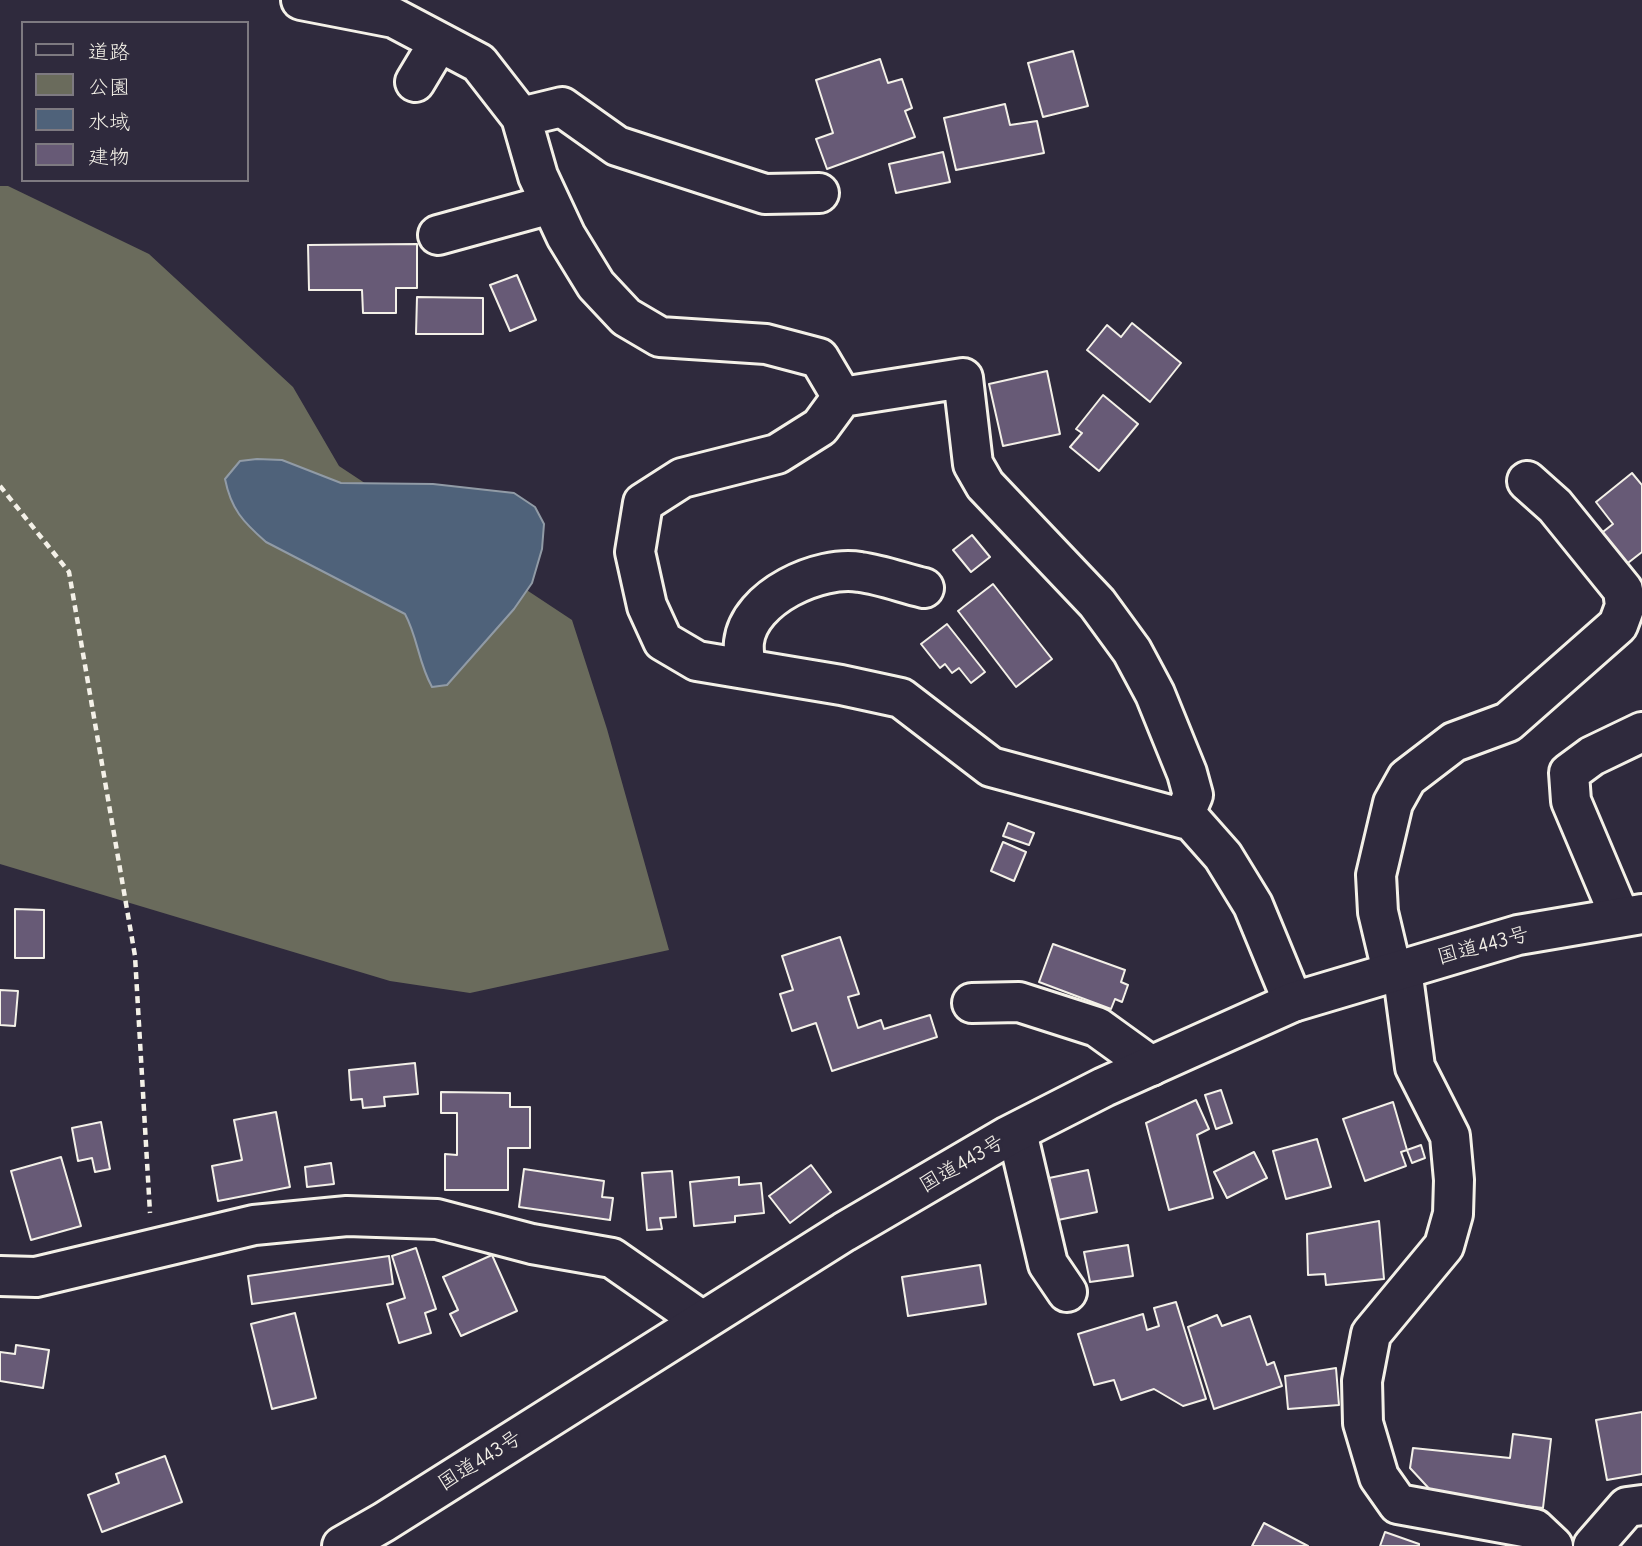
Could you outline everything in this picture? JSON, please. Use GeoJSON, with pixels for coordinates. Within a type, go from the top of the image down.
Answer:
{"type":"FeatureCollection","features":[{"type":"Feature","properties":{"kind":"main road"},"geometry":{"type":"LineString","coordinates":[[301,0],[394,18],[479,63],[521,117],[538,176],[566,236],[596,285],[626,317],[660,337],[766,344],[819,358],[842,397]]}},
{"type":"Feature","properties":{"kind":"main road"},"geometry":{"type":"LineString","coordinates":[[415,82],[439,42]]}},
{"type":"Feature","properties":{"kind":"main road"},"geometry":{"type":"LineString","coordinates":[[521,117],[562,107],[617,146],[765,194],[819,193]]}},
{"type":"Feature","properties":{"kind":"main road"},"geometry":{"type":"LineString","coordinates":[[438,235],[551,204]]}},
{"type":"Feature","properties":{"kind":"main road"},"geometry":{"type":"LineString","coordinates":[[1183,818],[1193,795],[1187,773],[1154,694],[1132,651],[1097,603],[985,485],[973,464],[963,378],[842,397],[820,427],[777,454],[682,478],[643,503],[635,552],[647,606],[663,641],[697,661],[901,698],[991,767],[1192,821],[1223,856],[1253,905],[1293,1002]]}},
{"type":"Feature","properties":{"kind":"main road"},"geometry":{"type":"LineString","coordinates":[[1527,481],[1555,506],[1623,590],[1625,606],[1618,625],[1508,722],[1454,742],[1408,778],[1394,803],[1376,875],[1378,912],[1397,970],[1415,1067],[1450,1136],[1454,1180],[1453,1214],[1444,1246],[1371,1334],[1362,1381],[1363,1423],[1379,1477],[1398,1504],[1535,1529],[1553,1546]]}},
{"type":"Feature","properties":{"kind":"main road"},"geometry":{"type":"LineString","coordinates":[[746,669],[744,640],[757,611],[781,591],[813,576],[858,571],[924,588]]}},
{"type":"Feature","properties":{"kind":"main road"},"geometry":{"type":"LineString","coordinates":[[1631,916],[1571,801],[1569,772],[1592,756],[1642,732]]}},
{"type":"Feature","properties":{"kind":"main road","name":"国道443号"},"geometry":{"type":"LineString","coordinates":[[342,1546],[385,1534],[701,1320],[844,1232],[1017,1132],[1104,1087],[1293,1002],[1518,934],[1631,916]]}},
{"type":"Feature","properties":{"kind":"main road"},"geometry":{"type":"LineString","coordinates":[[972,1003],[1019,1002],[1097,1027],[1151,1066]]}},
{"type":"Feature","properties":{"kind":"main road"},"geometry":{"type":"LineString","coordinates":[[1017,1132],[1048,1264],[1067,1292]]}},
{"type":"Feature","properties":{"kind":"main road"},"geometry":{"type":"LineString","coordinates":[[0,1276],[36,1277],[254,1226],[347,1216],[437,1219],[533,1244],[612,1258],[701,1320]]}},
{"type":"Feature","properties":{"kind":"main road"},"geometry":{"type":"LineString","coordinates":[[1593,1546],[1627,1507],[1642,1505]]}},
{"type":"Feature","properties":{"kind":"path"},"geometry":{"type":"LineString","coordinates":[[0,486],[69,572],[135,956],[153,1249]]}},
{"type":"Feature","properties":{"kind":"green space"},"geometry":{"type":"Polygon","coordinates":[[[0,186],[8,186],[149,254],[293,387],[339,466],[572,620],[607,729],[669,950],[470,993],[390,981],[0,864],[0,186]]]}},
{"type":"Feature","properties":{"kind":"water"},"geometry":{"type":"Polygon","coordinates":[[[282,460],[341,483],[433,484],[514,493],[535,507],[544,524],[542,549],[532,583],[514,609],[447,685],[432,687],[405,614],[266,542],[239,514],[225,479],[240,461],[282,460]]]}},
{"type":"Feature","properties":{"kind":"building"},"geometry":{"type":"Polygon","coordinates":[[[1073,51],[1088,106],[1043,117],[1028,63],[1073,51]]]}},
{"type":"Feature","properties":{"kind":"building"},"geometry":{"type":"Polygon","coordinates":[[[880,59],[888,83],[902,79],[912,108],[905,111],[915,137],[827,169],[816,139],[833,133],[816,80],[880,59]]]}},
{"type":"Feature","properties":{"kind":"building"},"geometry":{"type":"Polygon","coordinates":[[[1005,104],[1010,125],[1037,121],[1044,153],[956,170],[944,118],[1005,104]]]}},
{"type":"Feature","properties":{"kind":"building"},"geometry":{"type":"Polygon","coordinates":[[[943,152],[950,182],[896,193],[889,164],[943,152]]]}},
{"type":"Feature","properties":{"kind":"building"},"geometry":{"type":"Polygon","coordinates":[[[417,244],[417,288],[396,288],[396,313],[363,313],[362,290],[309,290],[308,245],[417,244]]]}},
{"type":"Feature","properties":{"kind":"building"},"geometry":{"type":"Polygon","coordinates":[[[517,275],[536,320],[510,331],[490,285],[517,275]]]}},
{"type":"Feature","properties":{"kind":"building"},"geometry":{"type":"Polygon","coordinates":[[[417,297],[483,298],[483,334],[416,334],[417,297]]]}},
{"type":"Feature","properties":{"kind":"building"},"geometry":{"type":"Polygon","coordinates":[[[1132,323],[1181,363],[1150,402],[1087,350],[1107,325],[1121,337],[1132,323]]]}},
{"type":"Feature","properties":{"kind":"building"},"geometry":{"type":"Polygon","coordinates":[[[1047,371],[1060,434],[1003,446],[989,384],[1047,371]]]}},
{"type":"Feature","properties":{"kind":"building"},"geometry":{"type":"Polygon","coordinates":[[[1103,395],[1138,424],[1099,471],[1070,447],[1082,433],[1076,429],[1103,395]]]}},
{"type":"Feature","properties":{"kind":"building"},"geometry":{"type":"Polygon","coordinates":[[[1632,473],[1642,485],[1642,552],[1624,566],[1599,535],[1613,524],[1596,502],[1632,473]]]}},
{"type":"Feature","properties":{"kind":"building"},"geometry":{"type":"Polygon","coordinates":[[[972,535],[990,557],[971,572],[953,550],[972,535]]]}},
{"type":"Feature","properties":{"kind":"building"},"geometry":{"type":"Polygon","coordinates":[[[993,584],[1052,659],[1016,687],[958,611],[993,584]]]}},
{"type":"Feature","properties":{"kind":"building"},"geometry":{"type":"Polygon","coordinates":[[[947,624],[985,672],[971,683],[959,668],[952,673],[945,664],[940,668],[921,644],[947,624]]]}},
{"type":"Feature","properties":{"kind":"building"},"geometry":{"type":"Polygon","coordinates":[[[1008,823],[1034,833],[1029,845],[1003,836],[1008,823]]]}},
{"type":"Feature","properties":{"kind":"building"},"geometry":{"type":"Polygon","coordinates":[[[1003,842],[1026,852],[1014,881],[991,871],[1003,842]]]}},
{"type":"Feature","properties":{"kind":"building"},"geometry":{"type":"Polygon","coordinates":[[[15,909],[44,910],[44,958],[15,958],[15,909]]]}},
{"type":"Feature","properties":{"kind":"building"},"geometry":{"type":"Polygon","coordinates":[[[840,937],[859,994],[848,997],[858,1028],[881,1020],[884,1029],[930,1015],[937,1037],[832,1071],[816,1023],[792,1031],[780,994],[793,990],[782,956],[840,937]]]}},
{"type":"Feature","properties":{"kind":"building"},"geometry":{"type":"Polygon","coordinates":[[[1053,944],[1125,970],[1121,982],[1128,985],[1122,1002],[1115,999],[1111,1009],[1039,982],[1053,944]]]}},
{"type":"Feature","properties":{"kind":"building"},"geometry":{"type":"Polygon","coordinates":[[[0,990],[18,991],[15,1026],[0,1025],[0,990]]]}},
{"type":"Feature","properties":{"kind":"building"},"geometry":{"type":"Polygon","coordinates":[[[415,1063],[418,1094],[384,1097],[385,1106],[363,1108],[362,1099],[351,1100],[349,1070],[415,1063]]]}},
{"type":"Feature","properties":{"kind":"building"},"geometry":{"type":"Polygon","coordinates":[[[1221,1090],[1232,1123],[1216,1129],[1205,1095],[1221,1090]]]}},
{"type":"Feature","properties":{"kind":"building"},"geometry":{"type":"Polygon","coordinates":[[[441,1092],[510,1093],[510,1107],[530,1107],[530,1148],[508,1148],[508,1190],[445,1190],[445,1154],[457,1155],[457,1113],[441,1113],[441,1092]]]}},
{"type":"Feature","properties":{"kind":"building"},"geometry":{"type":"Polygon","coordinates":[[[1196,1100],[1209,1129],[1197,1135],[1213,1198],[1169,1210],[1146,1123],[1196,1100]]]}},
{"type":"Feature","properties":{"kind":"building"},"geometry":{"type":"Polygon","coordinates":[[[1393,1102],[1407,1150],[1401,1152],[1406,1166],[1365,1181],[1343,1119],[1393,1102]]]}},
{"type":"Feature","properties":{"kind":"building"},"geometry":{"type":"Polygon","coordinates":[[[276,1112],[290,1187],[218,1201],[212,1166],[242,1160],[234,1120],[276,1112]]]}},
{"type":"Feature","properties":{"kind":"building"},"geometry":{"type":"Polygon","coordinates":[[[101,1122],[110,1169],[95,1172],[92,1158],[78,1161],[72,1128],[101,1122]]]}},
{"type":"Feature","properties":{"kind":"building"},"geometry":{"type":"Polygon","coordinates":[[[1317,1139],[1331,1187],[1286,1199],[1273,1151],[1317,1139]]]}},
{"type":"Feature","properties":{"kind":"building"},"geometry":{"type":"Polygon","coordinates":[[[1421,1145],[1425,1158],[1412,1163],[1407,1150],[1421,1145]]]}},
{"type":"Feature","properties":{"kind":"building"},"geometry":{"type":"Polygon","coordinates":[[[1254,1152],[1267,1178],[1227,1198],[1214,1172],[1254,1152]]]}},
{"type":"Feature","properties":{"kind":"building"},"geometry":{"type":"Polygon","coordinates":[[[61,1157],[81,1226],[31,1240],[11,1171],[61,1157]]]}},
{"type":"Feature","properties":{"kind":"building"},"geometry":{"type":"Polygon","coordinates":[[[331,1163],[334,1184],[307,1187],[305,1167],[331,1163]]]}},
{"type":"Feature","properties":{"kind":"building"},"geometry":{"type":"Polygon","coordinates":[[[811,1165],[831,1192],[790,1223],[769,1196],[811,1165]]]}},
{"type":"Feature","properties":{"kind":"building"},"geometry":{"type":"Polygon","coordinates":[[[524,1169],[604,1181],[602,1197],[613,1198],[610,1220],[519,1207],[524,1169]]]}},
{"type":"Feature","properties":{"kind":"building"},"geometry":{"type":"Polygon","coordinates":[[[1088,1170],[1097,1212],[1058,1220],[1049,1178],[1088,1170]]]}},
{"type":"Feature","properties":{"kind":"building"},"geometry":{"type":"Polygon","coordinates":[[[672,1171],[676,1217],[660,1218],[662,1229],[647,1230],[642,1173],[672,1171]]]}},
{"type":"Feature","properties":{"kind":"building"},"geometry":{"type":"Polygon","coordinates":[[[739,1177],[739,1185],[761,1183],[764,1213],[735,1216],[735,1222],[694,1226],[690,1182],[739,1177]]]}},
{"type":"Feature","properties":{"kind":"building"},"geometry":{"type":"Polygon","coordinates":[[[1379,1221],[1384,1279],[1326,1285],[1325,1274],[1308,1275],[1307,1234],[1379,1221]]]}},
{"type":"Feature","properties":{"kind":"building"},"geometry":{"type":"Polygon","coordinates":[[[1128,1245],[1133,1276],[1090,1282],[1084,1252],[1128,1245]]]}},
{"type":"Feature","properties":{"kind":"building"},"geometry":{"type":"Polygon","coordinates":[[[416,1248],[436,1309],[425,1313],[431,1333],[399,1343],[387,1304],[405,1298],[392,1256],[416,1248]]]}},
{"type":"Feature","properties":{"kind":"building"},"geometry":{"type":"Polygon","coordinates":[[[492,1255],[517,1311],[461,1336],[450,1314],[458,1310],[443,1277],[492,1255]]]}},
{"type":"Feature","properties":{"kind":"building"},"geometry":{"type":"Polygon","coordinates":[[[389,1256],[393,1284],[252,1304],[248,1276],[389,1256]]]}},
{"type":"Feature","properties":{"kind":"building"},"geometry":{"type":"Polygon","coordinates":[[[980,1265],[986,1304],[908,1316],[902,1277],[980,1265]]]}},
{"type":"Feature","properties":{"kind":"building"},"geometry":{"type":"Polygon","coordinates":[[[1176,1302],[1206,1399],[1183,1406],[1154,1389],[1121,1400],[1114,1380],[1094,1385],[1078,1334],[1143,1314],[1147,1330],[1159,1326],[1154,1308],[1176,1302]]]}},
{"type":"Feature","properties":{"kind":"building"},"geometry":{"type":"Polygon","coordinates":[[[295,1313],[316,1398],[272,1409],[251,1324],[295,1313]]]}},
{"type":"Feature","properties":{"kind":"building"},"geometry":{"type":"Polygon","coordinates":[[[1217,1315],[1222,1326],[1250,1316],[1267,1365],[1274,1362],[1282,1386],[1214,1409],[1188,1327],[1217,1315]]]}},
{"type":"Feature","properties":{"kind":"building"},"geometry":{"type":"Polygon","coordinates":[[[16,1345],[49,1350],[43,1388],[0,1381],[0,1352],[15,1354],[16,1345]]]}},
{"type":"Feature","properties":{"kind":"building"},"geometry":{"type":"Polygon","coordinates":[[[1336,1368],[1339,1405],[1288,1409],[1285,1376],[1336,1368]]]}},
{"type":"Feature","properties":{"kind":"building"},"geometry":{"type":"Polygon","coordinates":[[[1642,1412],[1642,1474],[1607,1480],[1596,1420],[1642,1412]]]}},
{"type":"Feature","properties":{"kind":"building"},"geometry":{"type":"Polygon","coordinates":[[[1513,1434],[1551,1439],[1543,1508],[1435,1495],[1410,1468],[1413,1448],[1510,1458],[1513,1434]]]}},
{"type":"Feature","properties":{"kind":"building"},"geometry":{"type":"Polygon","coordinates":[[[165,1456],[182,1502],[102,1532],[88,1495],[119,1483],[116,1474],[165,1456]]]}},
{"type":"Feature","properties":{"kind":"building"},"geometry":{"type":"Polygon","coordinates":[[[1264,1523],[1308,1546],[1252,1546],[1264,1523]]]}},
{"type":"Feature","properties":{"kind":"building"},"geometry":{"type":"Polygon","coordinates":[[[1385,1532],[1419,1544],[1419,1546],[1380,1546],[1385,1532]]]}}]}
